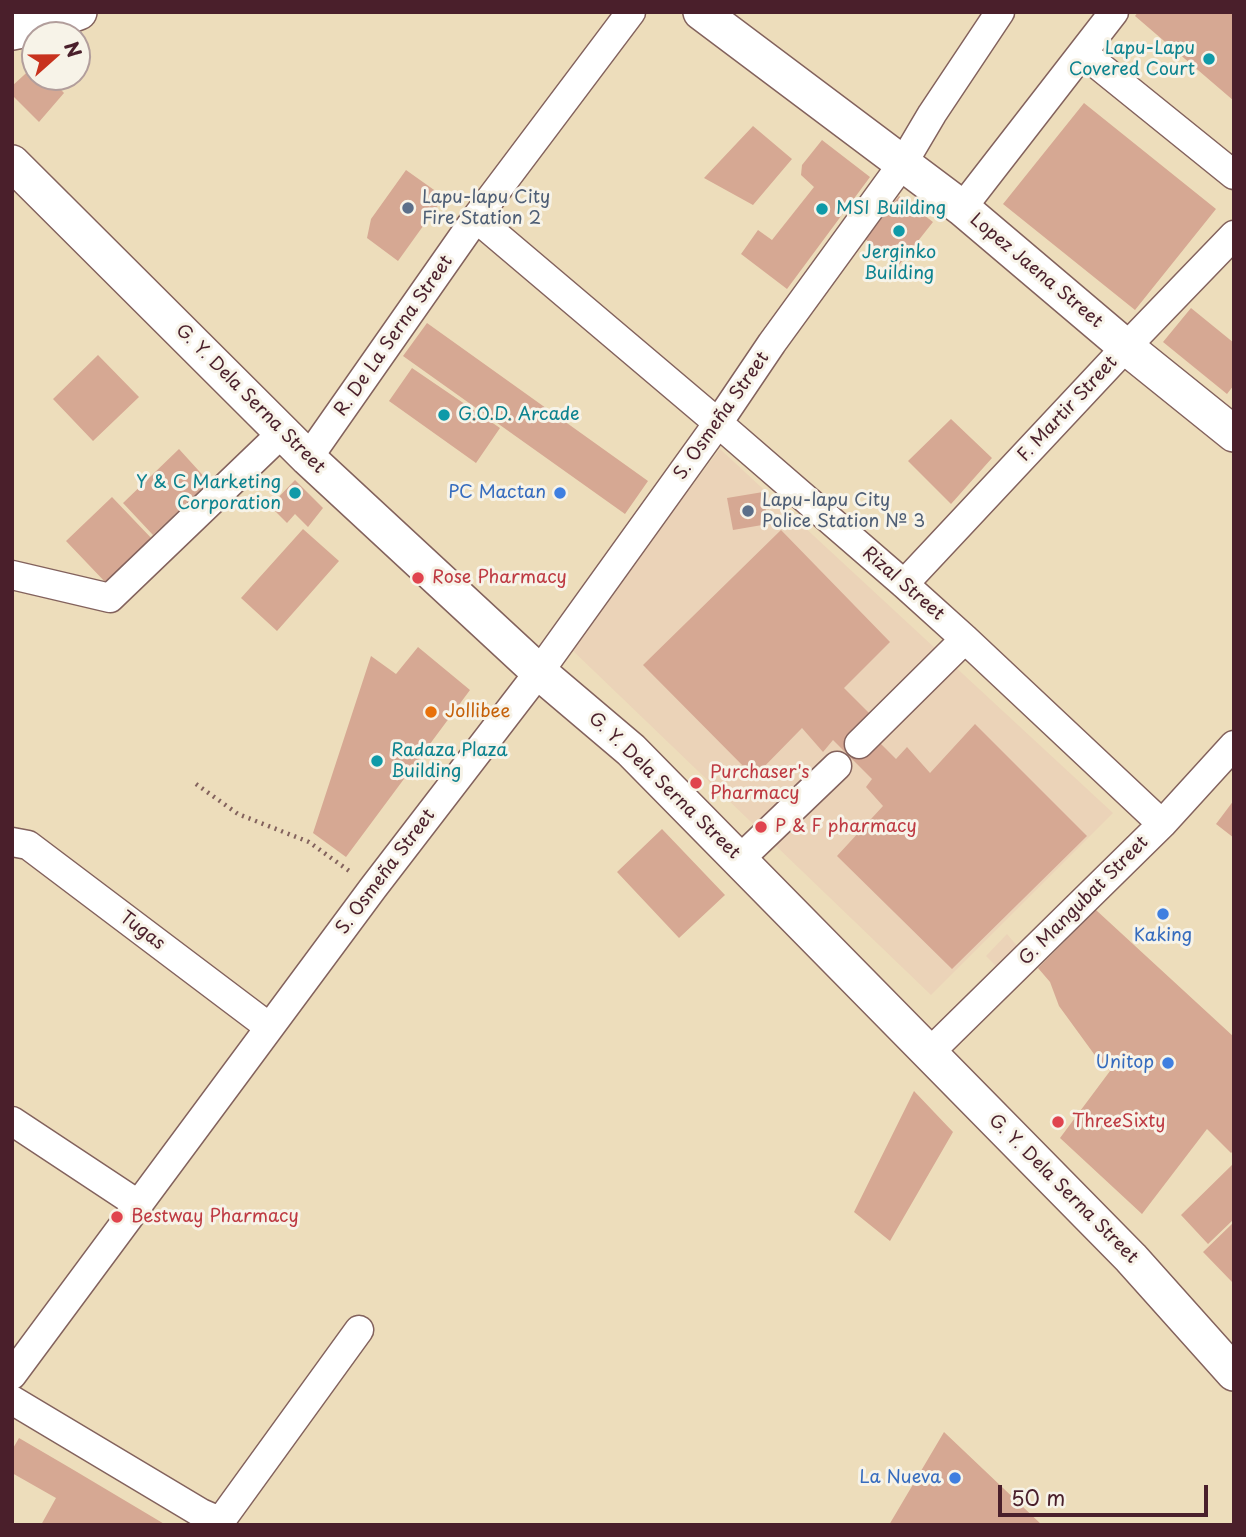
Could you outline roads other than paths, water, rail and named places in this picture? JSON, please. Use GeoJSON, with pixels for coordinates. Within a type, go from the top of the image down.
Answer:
{"type":"FeatureCollection","features":[{"type":"Feature","properties":{"kind":"main road"},"geometry":{"type":"LineString","coordinates":[[12,32],[42,26],[79,12]]}},
{"type":"Feature","properties":{"kind":"main road","name":"Lopez Jaena Street"},"geometry":{"type":"LineString","coordinates":[[701,12],[962,208],[1126,347],[1234,434]]}},
{"type":"Feature","properties":{"kind":"main road","name":"G. Y. Dela Serna Street"},"geometry":{"type":"LineString","coordinates":[[12,163],[308,458],[539,672],[631,750],[1141,1268],[1234,1373]]}},
{"type":"Feature","properties":{"kind":"street","name":"R. De La Serna Street"},"geometry":{"type":"LineString","coordinates":[[308,458],[476,218],[631,12]]}},
{"type":"Feature","properties":{"kind":"street","name":"S. Osmeña Street"},"geometry":{"type":"LineString","coordinates":[[12,1375],[373,888],[539,672],[903,163],[1000,12]]}},
{"type":"Feature","properties":{"kind":"street"},"geometry":{"type":"LineString","coordinates":[[962,208],[1114,12]]}},
{"type":"Feature","properties":{"kind":"street"},"geometry":{"type":"LineString","coordinates":[[1083,53],[1234,175]]}},
{"type":"Feature","properties":{"kind":"street","name":"Rizal Street"},"geometry":{"type":"LineString","coordinates":[[476,218],[904,584],[1162,824]]}},
{"type":"Feature","properties":{"kind":"street","name":"F. Martir Street"},"geometry":{"type":"LineString","coordinates":[[904,584],[1234,235]]}},
{"type":"Feature","properties":{"kind":"street"},"geometry":{"type":"LineString","coordinates":[[12,575],[110,598],[283,432]]}},
{"type":"Feature","properties":{"kind":"street"},"geometry":{"type":"LineString","coordinates":[[859,744],[965,639]]}},
{"type":"Feature","properties":{"kind":"street","name":"G. Mangubat Street"},"geometry":{"type":"LineString","coordinates":[[929,1053],[1162,824],[1234,745]]}},
{"type":"Feature","properties":{"kind":"street"},"geometry":{"type":"LineString","coordinates":[[740,859],[837,766]]}},
{"type":"Feature","properties":{"kind":"street","name":"Tugas"},"geometry":{"type":"LineString","coordinates":[[12,842],[28,845],[269,1027]]}},
{"type":"Feature","properties":{"kind":"street"},"geometry":{"type":"LineString","coordinates":[[12,1121],[139,1205]]}},
{"type":"Feature","properties":{"kind":"street"},"geometry":{"type":"LineString","coordinates":[[12,1400],[201,1513],[212,1519],[219,1519],[225,1515],[359,1330]]}},
{"type":"Feature","properties":{"kind":"place","name":"Lapu-Lapu Covered Court"},"geometry":{"type":"Point","coordinates":[1209,59]}},
{"type":"Feature","properties":{"kind":"place","name":"Lapu-lapu City Fire Station 2"},"geometry":{"type":"Point","coordinates":[408,208]}},
{"type":"Feature","properties":{"kind":"place","name":"MSI Building"},"geometry":{"type":"Point","coordinates":[822,209]}},
{"type":"Feature","properties":{"kind":"place","name":"Jerginko Building"},"geometry":{"type":"Point","coordinates":[899,231]}},
{"type":"Feature","properties":{"kind":"place","name":"G.O.D. Arcade"},"geometry":{"type":"Point","coordinates":[444,415]}},
{"type":"Feature","properties":{"kind":"place","name":"Y & C Marketing Corporation"},"geometry":{"type":"Point","coordinates":[295,493]}},
{"type":"Feature","properties":{"kind":"place","name":"PC Mactan"},"geometry":{"type":"Point","coordinates":[560,493]}},
{"type":"Feature","properties":{"kind":"place","name":"Lapu-lapu City Police Station № 3"},"geometry":{"type":"Point","coordinates":[748,511]}},
{"type":"Feature","properties":{"kind":"place","name":"Rose Pharmacy"},"geometry":{"type":"Point","coordinates":[418,578]}},
{"type":"Feature","properties":{"kind":"place","name":"Jollibee"},"geometry":{"type":"Point","coordinates":[431,712]}},
{"type":"Feature","properties":{"kind":"place","name":"Radaza Plaza Building"},"geometry":{"type":"Point","coordinates":[377,761]}},
{"type":"Feature","properties":{"kind":"place","name":"Purchaser's Pharmacy"},"geometry":{"type":"Point","coordinates":[696,783]}},
{"type":"Feature","properties":{"kind":"place","name":"P & F pharmacy"},"geometry":{"type":"Point","coordinates":[761,827]}},
{"type":"Feature","properties":{"kind":"place","name":"Kaking"},"geometry":{"type":"Point","coordinates":[1163,914]}},
{"type":"Feature","properties":{"kind":"place","name":"Unitop"},"geometry":{"type":"Point","coordinates":[1168,1063]}},
{"type":"Feature","properties":{"kind":"place","name":"ThreeSixty"},"geometry":{"type":"Point","coordinates":[1058,1122]}},
{"type":"Feature","properties":{"kind":"place","name":"Bestway Pharmacy"},"geometry":{"type":"Point","coordinates":[117,1217]}},
{"type":"Feature","properties":{"kind":"place","name":"La Nueva"},"geometry":{"type":"Point","coordinates":[955,1478]}}]}
